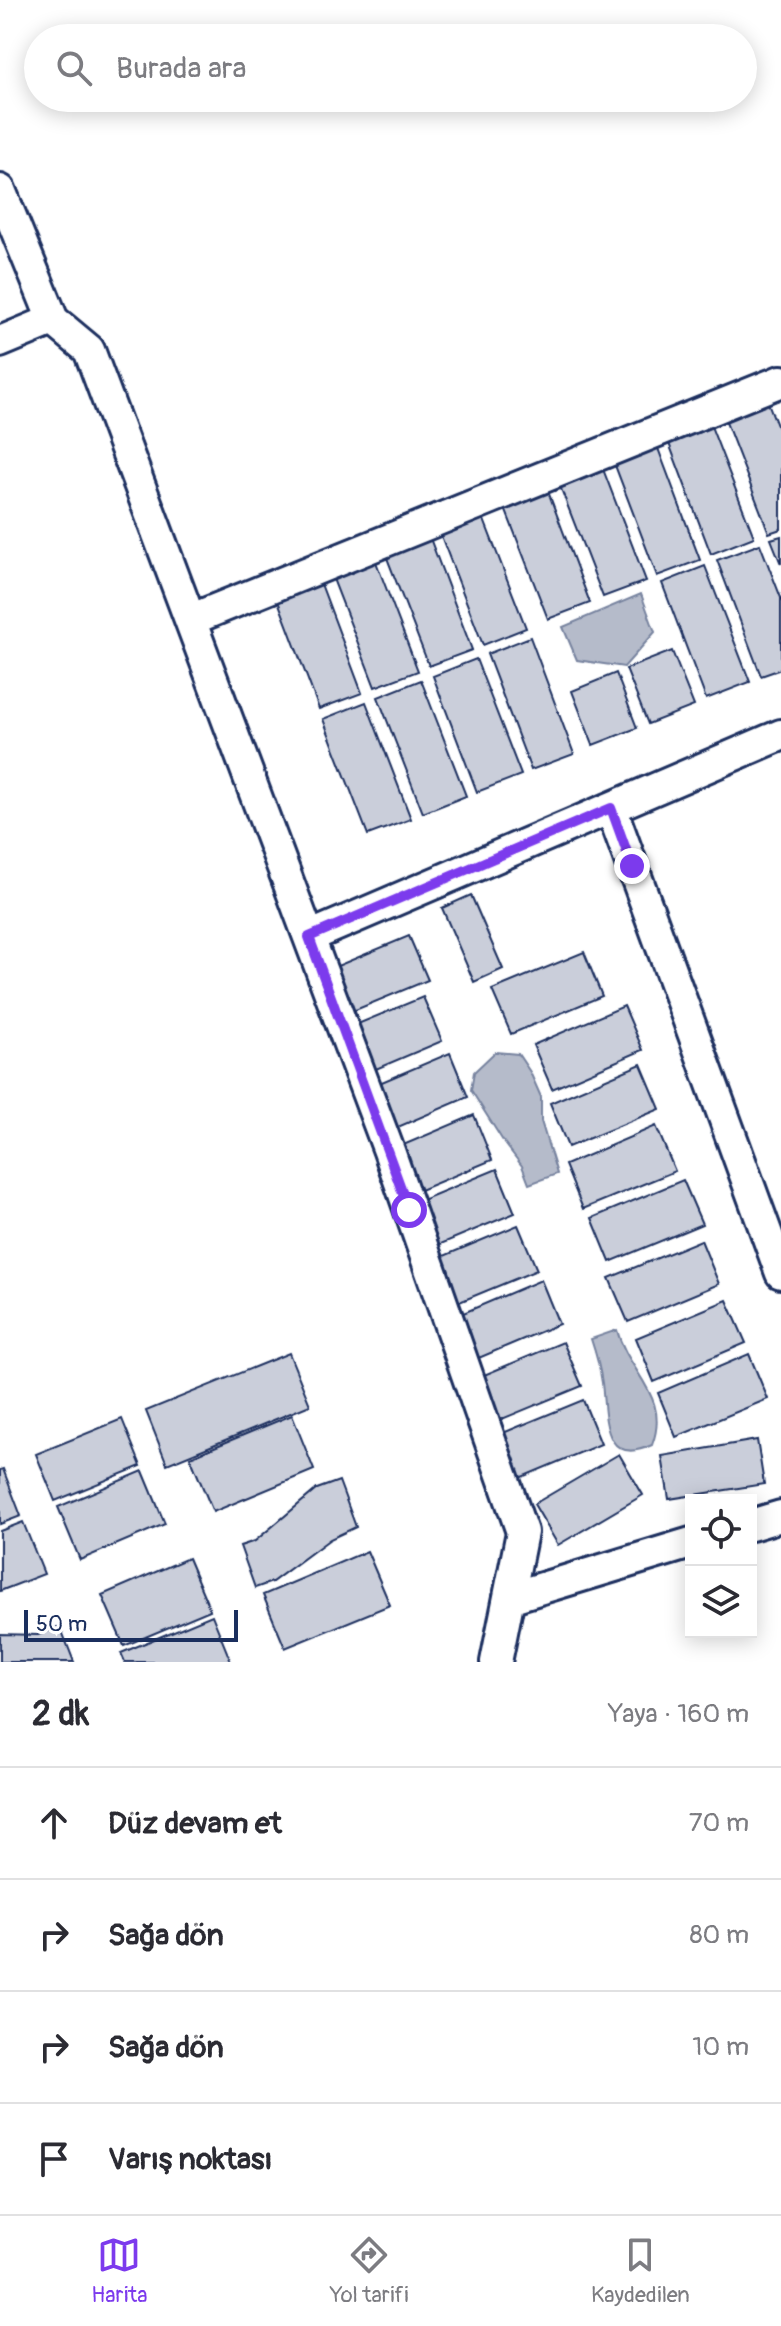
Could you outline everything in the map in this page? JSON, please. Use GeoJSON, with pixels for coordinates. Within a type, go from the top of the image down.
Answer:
{"type":"FeatureCollection","features":[{"type":"Feature","properties":{"kind":"street"},"geometry":{"type":"LineString","coordinates":[[0,190],[53,320],[89,350],[389,1151],[522,1532],[496,1662]]}},
{"type":"Feature","properties":{"kind":"street"},"geometry":{"type":"LineString","coordinates":[[0,342],[53,320]]}},
{"type":"Feature","properties":{"kind":"street"},"geometry":{"type":"LineString","coordinates":[[190,620],[781,381]]}},
{"type":"Feature","properties":{"kind":"street"},"geometry":{"type":"LineString","coordinates":[[309,937],[781,735]]}},
{"type":"Feature","properties":{"kind":"street"},"geometry":{"type":"LineString","coordinates":[[611,808],[781,1273]]}},
{"type":"Feature","properties":{"kind":"street"},"geometry":{"type":"LineString","coordinates":[[757,1523],[781,1516]]}},
{"type":"Feature","properties":{"kind":"street"},"geometry":{"type":"LineString","coordinates":[[509,1598],[685,1545]]}},
{"type":"Feature","properties":{"kind":"water"},"geometry":{"type":"Polygon","coordinates":[[[641,594],[655,632],[624,667],[577,660],[563,627],[641,594]]]}},
{"type":"Feature","properties":{"kind":"water"},"geometry":{"type":"Polygon","coordinates":[[[495,1052],[518,1054],[530,1072],[541,1097],[541,1121],[557,1174],[529,1184],[522,1166],[471,1090],[474,1072],[495,1052]]]}},
{"type":"Feature","properties":{"kind":"water"},"geometry":{"type":"Polygon","coordinates":[[[617,1330],[622,1345],[646,1385],[656,1412],[652,1445],[636,1450],[624,1450],[615,1444],[610,1435],[600,1372],[591,1339],[617,1330]]]}},
{"type":"Feature","properties":{"kind":"building"},"geometry":{"type":"Polygon","coordinates":[[[767,400],[781,436],[781,529],[769,533],[724,417],[767,400]]]}},
{"type":"Feature","properties":{"kind":"building"},"geometry":{"type":"Polygon","coordinates":[[[709,421],[754,537],[711,554],[667,438],[709,421]]]}},
{"type":"Feature","properties":{"kind":"building"},"geometry":{"type":"Polygon","coordinates":[[[656,443],[700,560],[657,576],[613,460],[656,443]]]}},
{"type":"Feature","properties":{"kind":"building"},"geometry":{"type":"Polygon","coordinates":[[[601,464],[646,581],[603,597],[558,481],[601,464]]]}},
{"type":"Feature","properties":{"kind":"building"},"geometry":{"type":"Polygon","coordinates":[[[546,486],[590,603],[548,619],[503,503],[546,486]]]}},
{"type":"Feature","properties":{"kind":"building"},"geometry":{"type":"Polygon","coordinates":[[[481,512],[526,628],[483,645],[438,528],[481,512]]]}},
{"type":"Feature","properties":{"kind":"building"},"geometry":{"type":"Polygon","coordinates":[[[428,533],[472,650],[429,666],[384,550],[428,533]]]}},
{"type":"Feature","properties":{"kind":"building"},"geometry":{"type":"Polygon","coordinates":[[[781,536],[781,564],[771,539],[781,536]]]}},
{"type":"Feature","properties":{"kind":"building"},"geometry":{"type":"Polygon","coordinates":[[[760,544],[781,598],[781,669],[761,676],[717,560],[760,544]]]}},
{"type":"Feature","properties":{"kind":"building"},"geometry":{"type":"Polygon","coordinates":[[[373,554],[418,671],[375,687],[330,571],[373,554]]]}},
{"type":"Feature","properties":{"kind":"building"},"geometry":{"type":"Polygon","coordinates":[[[705,566],[750,682],[706,699],[662,583],[705,566]]]}},
{"type":"Feature","properties":{"kind":"building"},"geometry":{"type":"Polygon","coordinates":[[[318,576],[362,693],[319,709],[275,593],[318,576]]]}},
{"type":"Feature","properties":{"kind":"building"},"geometry":{"type":"Polygon","coordinates":[[[530,637],[574,754],[531,770],[487,654],[530,637]]]}},
{"type":"Feature","properties":{"kind":"building"},"geometry":{"type":"Polygon","coordinates":[[[672,651],[694,706],[648,724],[626,669],[672,651]]]}},
{"type":"Feature","properties":{"kind":"building"},"geometry":{"type":"Polygon","coordinates":[[[476,659],[521,775],[477,792],[433,676],[476,659]]]}},
{"type":"Feature","properties":{"kind":"building"},"geometry":{"type":"Polygon","coordinates":[[[616,673],[637,728],[593,745],[572,691],[616,673]]]}},
{"type":"Feature","properties":{"kind":"building"},"geometry":{"type":"Polygon","coordinates":[[[421,680],[466,796],[423,813],[378,697],[421,680]]]}},
{"type":"Feature","properties":{"kind":"building"},"geometry":{"type":"Polygon","coordinates":[[[366,702],[411,819],[368,835],[323,719],[366,702]]]}},
{"type":"Feature","properties":{"kind":"building"},"geometry":{"type":"Polygon","coordinates":[[[471,895],[503,969],[474,982],[442,908],[471,895]]]}},
{"type":"Feature","properties":{"kind":"building"},"geometry":{"type":"Polygon","coordinates":[[[409,936],[428,980],[336,1018],[318,974],[409,936]]]}},
{"type":"Feature","properties":{"kind":"building"},"geometry":{"type":"Polygon","coordinates":[[[584,952],[602,996],[511,1034],[492,990],[584,952]]]}},
{"type":"Feature","properties":{"kind":"building"},"geometry":{"type":"Polygon","coordinates":[[[423,997],[442,1041],[350,1080],[331,1035],[423,997]]]}},
{"type":"Feature","properties":{"kind":"building"},"geometry":{"type":"Polygon","coordinates":[[[624,1006],[643,1050],[552,1089],[533,1045],[624,1006]]]}},
{"type":"Feature","properties":{"kind":"building"},"geometry":{"type":"Polygon","coordinates":[[[450,1053],[468,1097],[377,1136],[358,1092],[450,1053]]]}},
{"type":"Feature","properties":{"kind":"building"},"geometry":{"type":"Polygon","coordinates":[[[641,1064],[660,1109],[568,1147],[550,1103],[641,1064]]]}},
{"type":"Feature","properties":{"kind":"building"},"geometry":{"type":"Polygon","coordinates":[[[474,1115],[492,1160],[401,1198],[382,1154],[474,1115]]]}},
{"type":"Feature","properties":{"kind":"building"},"geometry":{"type":"Polygon","coordinates":[[[656,1126],[675,1171],[583,1209],[565,1165],[656,1126]]]}},
{"type":"Feature","properties":{"kind":"building"},"geometry":{"type":"Polygon","coordinates":[[[497,1169],[515,1213],[424,1251],[405,1207],[497,1169]]]}},
{"type":"Feature","properties":{"kind":"building"},"geometry":{"type":"Polygon","coordinates":[[[683,1180],[702,1224],[610,1262],[592,1218],[683,1180]]]}},
{"type":"Feature","properties":{"kind":"building"},"geometry":{"type":"Polygon","coordinates":[[[518,1225],[537,1270],[445,1308],[427,1263],[518,1225]]]}},
{"type":"Feature","properties":{"kind":"building"},"geometry":{"type":"Polygon","coordinates":[[[701,1240],[719,1284],[628,1322],[609,1278],[701,1240]]]}},
{"type":"Feature","properties":{"kind":"building"},"geometry":{"type":"Polygon","coordinates":[[[541,1280],[559,1324],[467,1363],[449,1319],[541,1280]]]}},
{"type":"Feature","properties":{"kind":"building"},"geometry":{"type":"Polygon","coordinates":[[[727,1300],[746,1343],[654,1382],[636,1338],[727,1300]]]}},
{"type":"Feature","properties":{"kind":"building"},"geometry":{"type":"Polygon","coordinates":[[[563,1342],[582,1386],[490,1424],[472,1380],[563,1342]]]}},
{"type":"Feature","properties":{"kind":"building"},"geometry":{"type":"Polygon","coordinates":[[[289,1353],[310,1405],[167,1464],[146,1411],[289,1353]]]}},
{"type":"Feature","properties":{"kind":"building"},"geometry":{"type":"Polygon","coordinates":[[[749,1354],[768,1399],[676,1437],[658,1393],[749,1354]]]}},
{"type":"Feature","properties":{"kind":"building"},"geometry":{"type":"Polygon","coordinates":[[[583,1400],[601,1444],[510,1482],[491,1438],[583,1400]]]}},
{"type":"Feature","properties":{"kind":"building"},"geometry":{"type":"Polygon","coordinates":[[[292,1415],[314,1470],[213,1512],[190,1457],[292,1415]]]}},
{"type":"Feature","properties":{"kind":"building"},"geometry":{"type":"Polygon","coordinates":[[[122,1419],[141,1466],[55,1501],[36,1454],[122,1419]]]}},
{"type":"Feature","properties":{"kind":"building"},"geometry":{"type":"Polygon","coordinates":[[[757,1440],[764,1484],[685,1494],[669,1499],[662,1456],[757,1440]]]}},
{"type":"Feature","properties":{"kind":"building"},"geometry":{"type":"Polygon","coordinates":[[[619,1454],[643,1495],[558,1545],[534,1504],[619,1454]]]}},
{"type":"Feature","properties":{"kind":"building"},"geometry":{"type":"Polygon","coordinates":[[[3,1469],[21,1516],[0,1524],[0,1470],[3,1469]]]}},
{"type":"Feature","properties":{"kind":"building"},"geometry":{"type":"Polygon","coordinates":[[[143,1471],[165,1524],[80,1560],[58,1507],[143,1471]]]}},
{"type":"Feature","properties":{"kind":"building"},"geometry":{"type":"Polygon","coordinates":[[[339,1481],[356,1527],[330,1539],[272,1582],[255,1588],[240,1546],[255,1541],[317,1489],[339,1481]]]}},
{"type":"Feature","properties":{"kind":"building"},"geometry":{"type":"Polygon","coordinates":[[[23,1522],[44,1574],[0,1591],[0,1531],[23,1522]]]}},
{"type":"Feature","properties":{"kind":"building"},"geometry":{"type":"Polygon","coordinates":[[[367,1551],[390,1605],[285,1648],[263,1595],[367,1551]]]}},
{"type":"Feature","properties":{"kind":"building"},"geometry":{"type":"Polygon","coordinates":[[[188,1558],[210,1610],[124,1646],[102,1595],[188,1558]]]}},
{"type":"Feature","properties":{"kind":"building"},"geometry":{"type":"Polygon","coordinates":[[[212,1615],[231,1662],[125,1662],[121,1653],[212,1615]]]}},
{"type":"Feature","properties":{"kind":"building"},"geometry":{"type":"Polygon","coordinates":[[[60,1626],[74,1662],[0,1662],[0,1634],[38,1635],[60,1626]]]}},
{"type":"Feature","properties":{"kind":"route"},"geometry":{"type":"LineString","coordinates":[[409,1210],[309,937],[611,808],[632,866]]}}]}
